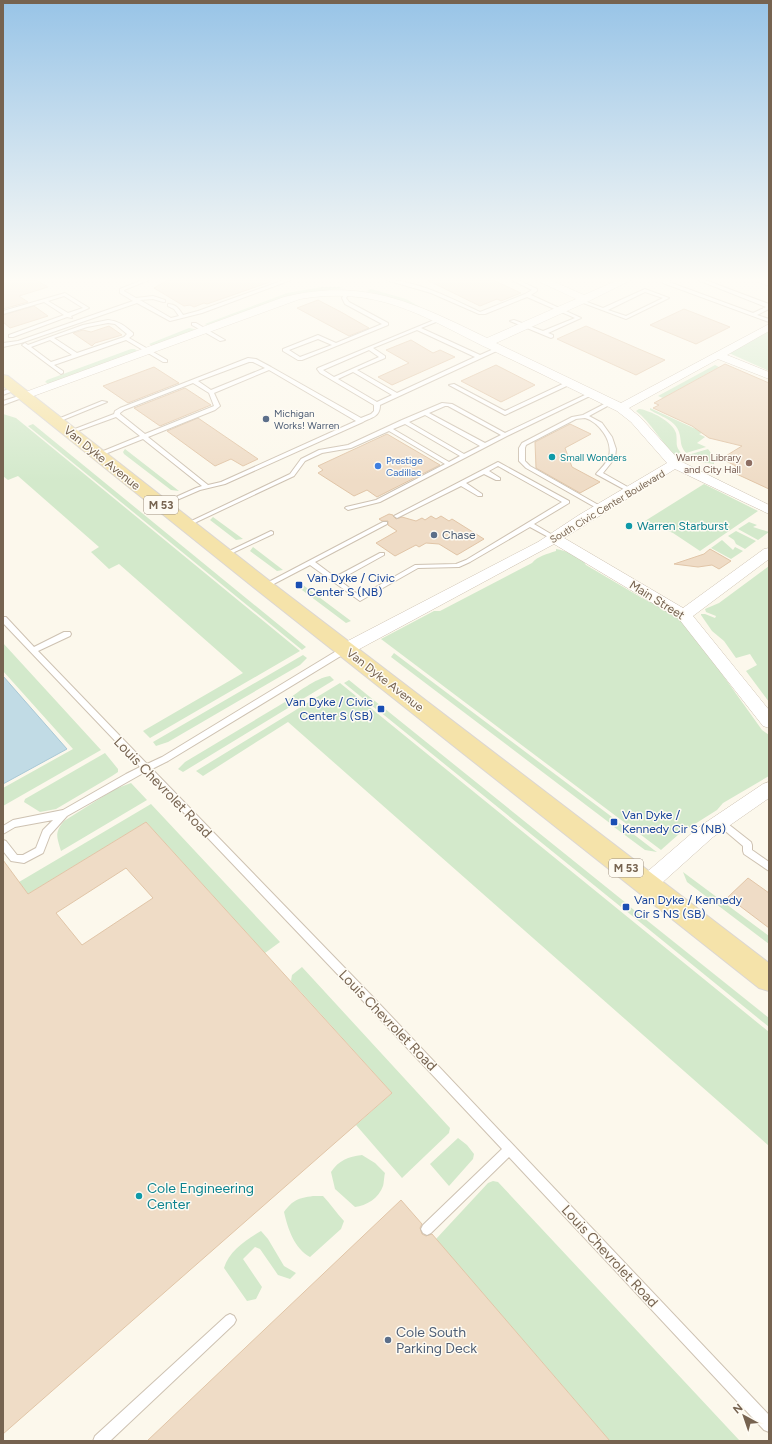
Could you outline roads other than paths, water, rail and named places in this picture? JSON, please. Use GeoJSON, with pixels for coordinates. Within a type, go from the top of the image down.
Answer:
{"type":"FeatureCollection","features":[{"type":"Feature","properties":{"kind":"main road","name":"Van Dyke Avenue"},"geometry":{"type":"LineString","coordinates":[[3,379],[14,392],[56,421],[224,555],[769,979]]}},
{"type":"Feature","properties":{"kind":"street"},"geometry":{"type":"LineString","coordinates":[[14,392],[61,372],[131,347]]}},
{"type":"Feature","properties":{"kind":"street"},"geometry":{"type":"LineString","coordinates":[[14,392],[158,347]]}},
{"type":"Feature","properties":{"kind":"street","name":"South Civic Center Boulevard"},"geometry":{"type":"LineString","coordinates":[[346,649],[554,538],[600,508],[631,492],[676,464],[665,455],[632,416],[569,383],[495,347]]}},
{"type":"Feature","properties":{"kind":"street"},"geometry":{"type":"LineString","coordinates":[[615,406],[732,347]]}},
{"type":"Feature","properties":{"kind":"street"},"geometry":{"type":"LineString","coordinates":[[718,355],[769,376]]}},
{"type":"Feature","properties":{"kind":"street"},"geometry":{"type":"LineString","coordinates":[[676,464],[769,510]]}},
{"type":"Feature","properties":{"kind":"street","name":"Main Street"},"geometry":{"type":"LineString","coordinates":[[554,538],[684,615],[769,722]]}},
{"type":"Feature","properties":{"kind":"street"},"geometry":{"type":"LineString","coordinates":[[684,615],[769,552]]}},
{"type":"Feature","properties":{"kind":"street"},"geometry":{"type":"LineString","coordinates":[[647,884],[672,860],[720,822],[769,789]]}},
{"type":"Feature","properties":{"kind":"lane"},"geometry":{"type":"LineString","coordinates":[[28,347],[61,372]]}},
{"type":"Feature","properties":{"kind":"lane"},"geometry":{"type":"LineString","coordinates":[[65,347],[76,355]]}},
{"type":"Feature","properties":{"kind":"lane"},"geometry":{"type":"LineString","coordinates":[[51,364],[98,347]]}},
{"type":"Feature","properties":{"kind":"lane"},"geometry":{"type":"LineString","coordinates":[[142,347],[165,362]]}},
{"type":"Feature","properties":{"kind":"lane"},"geometry":{"type":"LineString","coordinates":[[291,347],[284,350],[300,359],[330,347]]}},
{"type":"Feature","properties":{"kind":"lane"},"geometry":{"type":"LineString","coordinates":[[458,347],[479,357]]}},
{"type":"Feature","properties":{"kind":"lane"},"geometry":{"type":"LineString","coordinates":[[333,379],[383,357],[369,348],[320,369],[333,379],[377,404]]}},
{"type":"Feature","properties":{"kind":"lane"},"geometry":{"type":"LineString","coordinates":[[377,404],[498,349]]}},
{"type":"Feature","properties":{"kind":"lane"},"geometry":{"type":"LineString","coordinates":[[70,432],[117,415],[117,412],[122,409],[251,359],[360,421]]}},
{"type":"Feature","properties":{"kind":"lane"},"geometry":{"type":"LineString","coordinates":[[211,392],[269,368]]}},
{"type":"Feature","properties":{"kind":"lane"},"geometry":{"type":"LineString","coordinates":[[353,370],[396,395]]}},
{"type":"Feature","properties":{"kind":"lane"},"geometry":{"type":"LineString","coordinates":[[98,455],[213,409],[217,406],[211,392],[193,381]]}},
{"type":"Feature","properties":{"kind":"lane"},"geometry":{"type":"LineString","coordinates":[[452,385],[505,413],[569,383]]}},
{"type":"Feature","properties":{"kind":"lane"},"geometry":{"type":"LineString","coordinates":[[3,403],[14,392]]}},
{"type":"Feature","properties":{"kind":"lane"},"geometry":{"type":"LineString","coordinates":[[348,508],[378,501],[505,435],[590,394]]}},
{"type":"Feature","properties":{"kind":"lane"},"geometry":{"type":"LineString","coordinates":[[56,421],[104,402]]}},
{"type":"Feature","properties":{"kind":"lane"},"geometry":{"type":"LineString","coordinates":[[161,505],[206,486],[226,482],[373,415],[377,411],[377,404]]}},
{"type":"Feature","properties":{"kind":"lane"},"geometry":{"type":"LineString","coordinates":[[186,525],[292,475],[303,460],[321,451],[349,447],[444,404],[450,405],[505,435]]}},
{"type":"Feature","properties":{"kind":"lane"},"geometry":{"type":"LineString","coordinates":[[600,508],[528,467],[522,461],[522,448],[524,444],[574,418],[615,406]]}},
{"type":"Feature","properties":{"kind":"lane"},"geometry":{"type":"LineString","coordinates":[[424,412],[485,446]]}},
{"type":"Feature","properties":{"kind":"lane"},"geometry":{"type":"LineString","coordinates":[[117,415],[206,486]]}},
{"type":"Feature","properties":{"kind":"lane"},"geometry":{"type":"LineString","coordinates":[[585,416],[600,424],[609,437],[613,449],[612,458],[599,474],[631,492]]}},
{"type":"Feature","properties":{"kind":"lane"},"geometry":{"type":"LineString","coordinates":[[404,422],[464,456]]}},
{"type":"Feature","properties":{"kind":"lane"},"geometry":{"type":"LineString","coordinates":[[389,428],[449,464]]}},
{"type":"Feature","properties":{"kind":"lane"},"geometry":{"type":"LineString","coordinates":[[310,562],[360,599],[417,566],[457,566],[468,561],[567,502],[498,464],[397,516]]}},
{"type":"Feature","properties":{"kind":"lane"},"geometry":{"type":"LineString","coordinates":[[484,471],[498,479]]}},
{"type":"Feature","properties":{"kind":"lane"},"geometry":{"type":"LineString","coordinates":[[461,483],[480,495]]}},
{"type":"Feature","properties":{"kind":"lane"},"geometry":{"type":"LineString","coordinates":[[544,506],[552,511]]}},
{"type":"Feature","properties":{"kind":"lane"},"geometry":{"type":"LineString","coordinates":[[264,586],[385,523]]}},
{"type":"Feature","properties":{"kind":"lane"},"geometry":{"type":"LineString","coordinates":[[529,524],[554,538]]}},
{"type":"Feature","properties":{"kind":"lane"},"geometry":{"type":"LineString","coordinates":[[224,555],[271,533]]}},
{"type":"Feature","properties":{"kind":"lane"},"geometry":{"type":"LineString","coordinates":[[334,580],[382,554]]}},
{"type":"Feature","properties":{"kind":"lane","name":"Louis Chevrolet Road"},"geometry":{"type":"LineString","coordinates":[[3,619],[510,1149],[769,1424]]}},
{"type":"Feature","properties":{"kind":"lane"},"geometry":{"type":"LineString","coordinates":[[33,651],[67,634]]}},
{"type":"Feature","properties":{"kind":"lane"},"geometry":{"type":"LineString","coordinates":[[3,830],[13,824],[65,813],[145,768],[179,751],[346,649]]}},
{"type":"Feature","properties":{"kind":"lane"},"geometry":{"type":"LineString","coordinates":[[3,844],[14,858],[24,859],[40,850],[46,833],[65,813]]}},
{"type":"Feature","properties":{"kind":"lane"},"geometry":{"type":"LineString","coordinates":[[720,822],[743,839],[748,845],[747,851],[769,867]]}},
{"type":"Feature","properties":{"kind":"lane"},"geometry":{"type":"LineString","coordinates":[[427,1229],[510,1149]]}},
{"type":"Feature","properties":{"kind":"lane"},"geometry":{"type":"LineString","coordinates":[[100,1441],[230,1320]]}},
{"type":"Feature","properties":{"kind":"water"},"geometry":{"type":"Polygon","coordinates":[[[3,676],[67,749],[3,784],[3,676]]]}},
{"type":"Feature","properties":{"kind":"place","name":"Michigan Works! Warren"},"geometry":{"type":"Point","coordinates":[266,419]}},
{"type":"Feature","properties":{"kind":"place","name":"Small Wonders"},"geometry":{"type":"Point","coordinates":[552,457]}},
{"type":"Feature","properties":{"kind":"place","name":"Warren Library and City Hall"},"geometry":{"type":"Point","coordinates":[749,463]}},
{"type":"Feature","properties":{"kind":"place","name":"Prestige Cadillac"},"geometry":{"type":"Point","coordinates":[378,466]}},
{"type":"Feature","properties":{"kind":"place","name":"Warren Starburst"},"geometry":{"type":"Point","coordinates":[629,526]}},
{"type":"Feature","properties":{"kind":"place","name":"Chase"},"geometry":{"type":"Point","coordinates":[434,535]}},
{"type":"Feature","properties":{"kind":"place","name":"Van Dyke / Civic Center S (NB)"},"geometry":{"type":"Point","coordinates":[299,585]}},
{"type":"Feature","properties":{"kind":"place","name":"Van Dyke / Civic Center S (SB)"},"geometry":{"type":"Point","coordinates":[381,709]}},
{"type":"Feature","properties":{"kind":"place","name":"Van Dyke / Kennedy Cir S (NB)"},"geometry":{"type":"Point","coordinates":[614,822]}},
{"type":"Feature","properties":{"kind":"place","name":"Van Dyke / Kennedy Cir S NS (SB)"},"geometry":{"type":"Point","coordinates":[626,907]}},
{"type":"Feature","properties":{"kind":"place","name":"Cole Engineering Center"},"geometry":{"type":"Point","coordinates":[139,1196]}},
{"type":"Feature","properties":{"kind":"place","name":"Cole South Parking Deck"},"geometry":{"type":"Point","coordinates":[388,1340]}}]}
